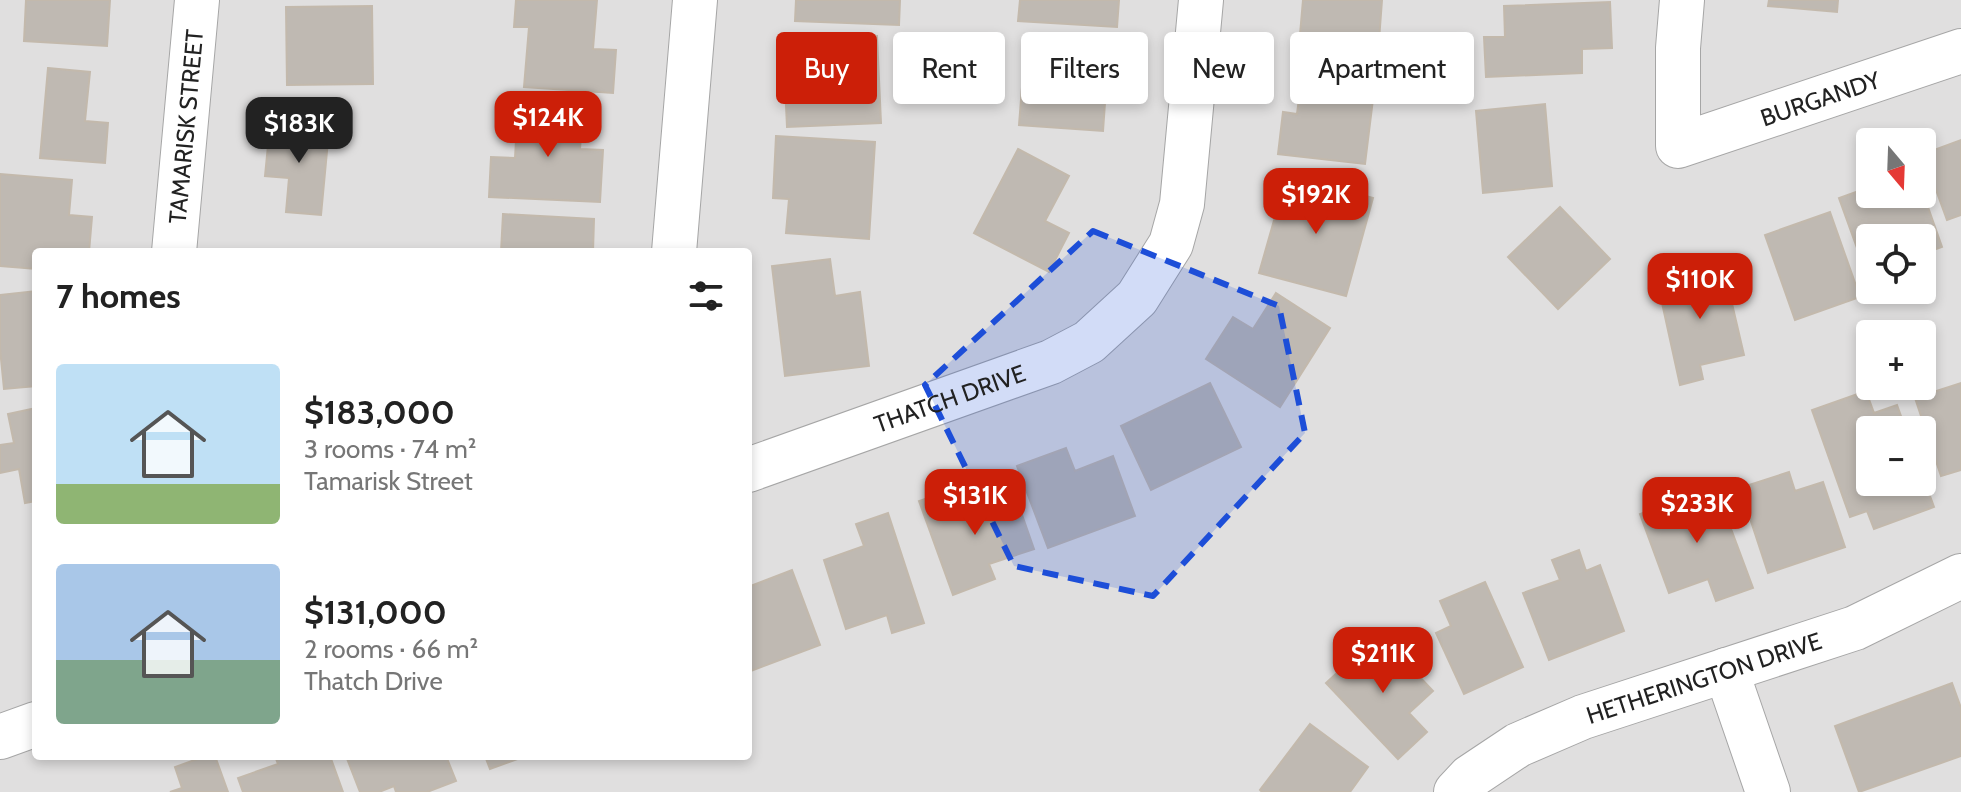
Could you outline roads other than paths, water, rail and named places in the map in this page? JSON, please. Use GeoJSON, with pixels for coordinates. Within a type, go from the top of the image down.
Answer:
{"type":"FeatureCollection","features":[{"type":"Feature","properties":{"kind":"street","name":"TAMARISK STREET"},"geometry":{"type":"LineString","coordinates":[[174,248],[197,0]]}},
{"type":"Feature","properties":{"kind":"street"},"geometry":{"type":"LineString","coordinates":[[674,248],[695,0]]}},
{"type":"Feature","properties":{"kind":"street","name":"THATCH DRIVE"},"geometry":{"type":"LineString","coordinates":[[752,469],[1051,362],[1089,342],[1137,298],[1171,244],[1182,204],[1201,0]]}},
{"type":"Feature","properties":{"kind":"street","name":"BURGANDY"},"geometry":{"type":"LineString","coordinates":[[1682,0],[1678,48],[1678,146],[1961,51]]}},
{"type":"Feature","properties":{"kind":"street","name":"HETHERINGTON DRIVE"},"geometry":{"type":"LineString","coordinates":[[1456,792],[1470,777],[1518,745],[1583,717],[1855,628],[1961,576]]}},
{"type":"Feature","properties":{"kind":"street"},"geometry":{"type":"LineString","coordinates":[[1726,670],[1768,792]]}},
{"type":"Feature","properties":{"kind":"street"},"geometry":{"type":"LineString","coordinates":[[0,737],[32,725]]}}]}
